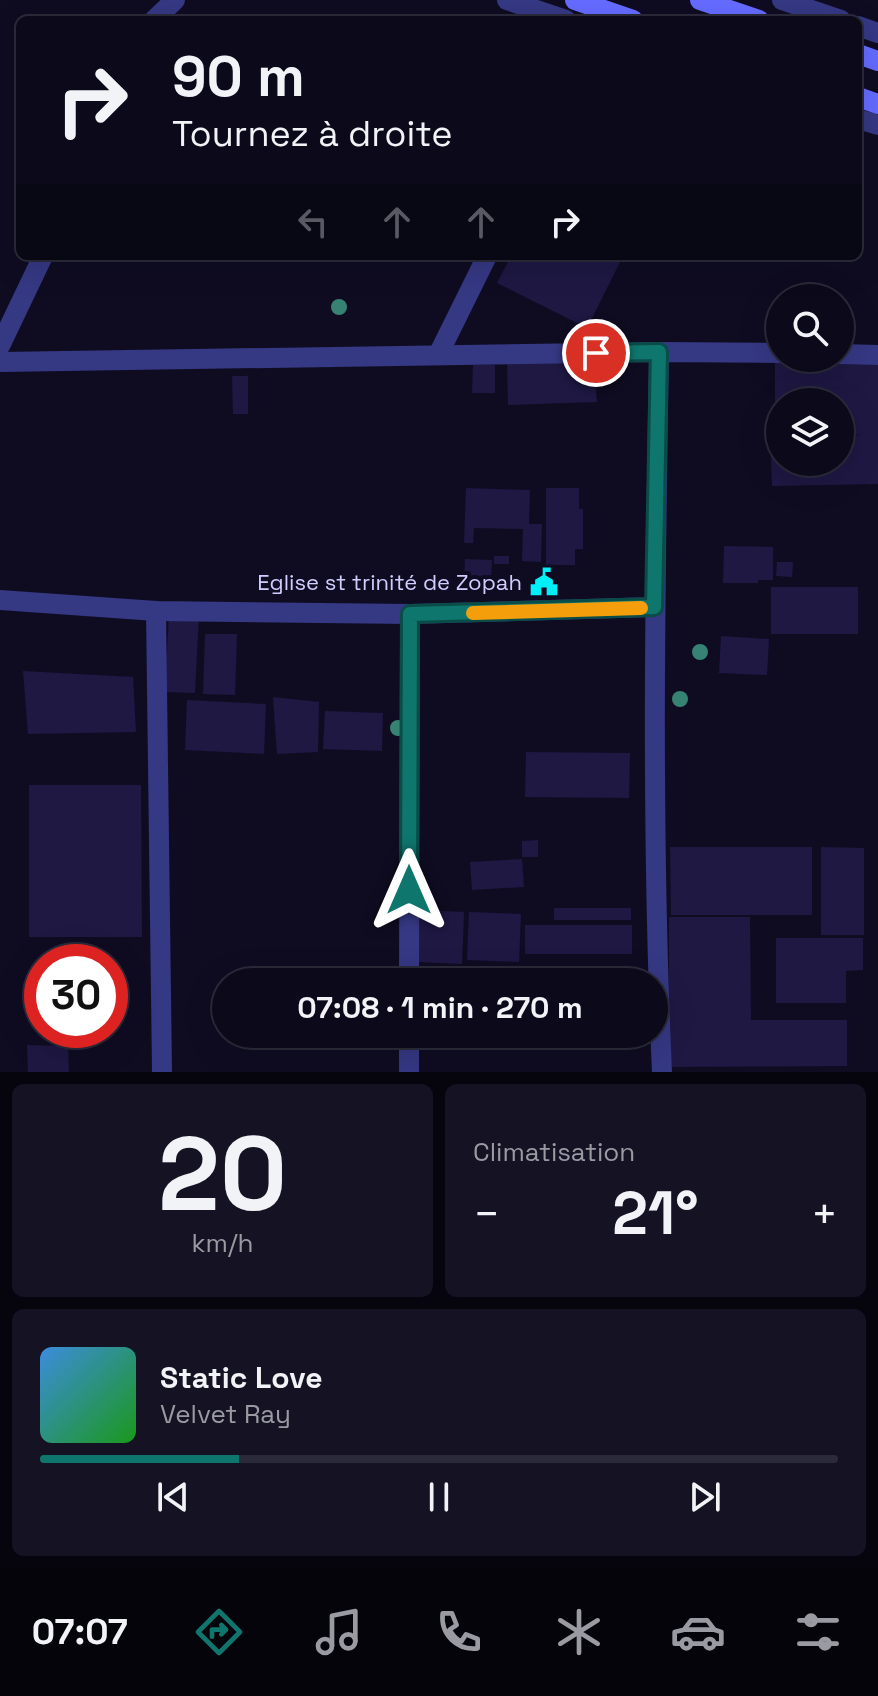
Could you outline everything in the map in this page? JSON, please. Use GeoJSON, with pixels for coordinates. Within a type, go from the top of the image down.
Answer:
{"type":"FeatureCollection","features":[{"type":"Feature","properties":{"kind":"main road"},"geometry":{"type":"LineString","coordinates":[[575,0],[621,16]]}},
{"type":"Feature","properties":{"kind":"main road"},"geometry":{"type":"LineString","coordinates":[[700,0],[747,16]]}},
{"type":"Feature","properties":{"kind":"street"},"geometry":{"type":"LineString","coordinates":[[155,13],[175,0]]}},
{"type":"Feature","properties":{"kind":"street"},"geometry":{"type":"LineString","coordinates":[[507,0],[554,16]]}},
{"type":"Feature","properties":{"kind":"street"},"geometry":{"type":"LineString","coordinates":[[782,0],[829,16]]}},
{"type":"Feature","properties":{"kind":"street"},"geometry":{"type":"LineString","coordinates":[[0,346],[41,260]]}},
{"type":"Feature","properties":{"kind":"street"},"geometry":{"type":"LineString","coordinates":[[438,355],[485,260]]}},
{"type":"Feature","properties":{"kind":"street"},"geometry":{"type":"LineString","coordinates":[[659,352],[654,607],[662,1072]]}},
{"type":"Feature","properties":{"kind":"street"},"geometry":{"type":"LineString","coordinates":[[0,362],[766,353]]}},
{"type":"Feature","properties":{"kind":"street"},"geometry":{"type":"LineString","coordinates":[[854,354],[878,355]]}},
{"type":"Feature","properties":{"kind":"street"},"geometry":{"type":"LineString","coordinates":[[0,600],[156,611],[410,614],[654,607]]}},
{"type":"Feature","properties":{"kind":"street"},"geometry":{"type":"LineString","coordinates":[[156,611],[162,1072]]}},
{"type":"Feature","properties":{"kind":"street"},"geometry":{"type":"LineString","coordinates":[[409,968],[410,614]]}},
{"type":"Feature","properties":{"kind":"street"},"geometry":{"type":"LineString","coordinates":[[409,1048],[409,1072]]}},
{"type":"Feature","properties":{"kind":"building"},"geometry":{"type":"Polygon","coordinates":[[[509,260],[621,260],[587,328],[497,283],[509,260]]]}},
{"type":"Feature","properties":{"kind":"building"},"geometry":{"type":"Polygon","coordinates":[[[507,360],[593,362],[597,402],[508,405],[507,360]]]}},
{"type":"Feature","properties":{"kind":"building"},"geometry":{"type":"Polygon","coordinates":[[[854,362],[878,362],[878,484],[772,486],[772,476],[854,476],[854,435],[863,435],[854,435],[854,388],[775,388],[775,372],[854,372],[854,362]]]}},
{"type":"Feature","properties":{"kind":"building"},"geometry":{"type":"Polygon","coordinates":[[[473,365],[495,365],[495,393],[472,393],[473,365]]]}},
{"type":"Feature","properties":{"kind":"building"},"geometry":{"type":"Polygon","coordinates":[[[232,376],[248,376],[248,414],[233,414],[232,376]]]}},
{"type":"Feature","properties":{"kind":"building"},"geometry":{"type":"Polygon","coordinates":[[[466,488],[530,490],[529,524],[542,524],[541,562],[522,561],[523,529],[474,528],[473,543],[464,543],[466,488]]]}},
{"type":"Feature","properties":{"kind":"building"},"geometry":{"type":"Polygon","coordinates":[[[546,488],[579,488],[579,509],[583,509],[583,549],[575,549],[575,565],[546,565],[546,488]]]}},
{"type":"Feature","properties":{"kind":"building"},"geometry":{"type":"Polygon","coordinates":[[[724,546],[773,547],[773,580],[723,583],[724,546]]]}},
{"type":"Feature","properties":{"kind":"building"},"geometry":{"type":"Polygon","coordinates":[[[494,556],[509,556],[509,564],[494,564],[494,556]]]}},
{"type":"Feature","properties":{"kind":"building"},"geometry":{"type":"Polygon","coordinates":[[[465,559],[492,560],[491,581],[464,581],[465,559]]]}},
{"type":"Feature","properties":{"kind":"building"},"geometry":{"type":"Polygon","coordinates":[[[777,562],[793,562],[792,577],[776,576],[777,562]]]}},
{"type":"Feature","properties":{"kind":"building"},"geometry":{"type":"Polygon","coordinates":[[[771,587],[858,587],[858,634],[771,634],[771,587]]]}},
{"type":"Feature","properties":{"kind":"building"},"geometry":{"type":"Polygon","coordinates":[[[169,613],[199,615],[195,693],[165,692],[169,613]]]}},
{"type":"Feature","properties":{"kind":"building"},"geometry":{"type":"Polygon","coordinates":[[[205,634],[237,634],[235,695],[203,694],[205,634]]]}},
{"type":"Feature","properties":{"kind":"building"},"geometry":{"type":"Polygon","coordinates":[[[721,636],[769,639],[767,675],[719,673],[721,636]]]}},
{"type":"Feature","properties":{"kind":"building"},"geometry":{"type":"Polygon","coordinates":[[[23,671],[133,677],[136,732],[28,734],[23,671]]]}},
{"type":"Feature","properties":{"kind":"building"},"geometry":{"type":"Polygon","coordinates":[[[273,697],[319,702],[318,752],[277,754],[273,697]]]}},
{"type":"Feature","properties":{"kind":"building"},"geometry":{"type":"Polygon","coordinates":[[[187,700],[266,704],[264,754],[185,750],[187,700]]]}},
{"type":"Feature","properties":{"kind":"building"},"geometry":{"type":"Polygon","coordinates":[[[325,711],[383,713],[382,751],[323,749],[325,711]]]}},
{"type":"Feature","properties":{"kind":"building"},"geometry":{"type":"Polygon","coordinates":[[[526,752],[630,753],[629,798],[525,797],[526,752]]]}},
{"type":"Feature","properties":{"kind":"building"},"geometry":{"type":"Polygon","coordinates":[[[29,785],[141,785],[142,937],[29,937],[29,785]]]}},
{"type":"Feature","properties":{"kind":"building"},"geometry":{"type":"Polygon","coordinates":[[[538,840],[538,857],[522,857],[522,841],[538,840]]]}},
{"type":"Feature","properties":{"kind":"building"},"geometry":{"type":"Polygon","coordinates":[[[670,847],[812,847],[812,915],[671,915],[670,847]]]}},
{"type":"Feature","properties":{"kind":"building"},"geometry":{"type":"Polygon","coordinates":[[[821,847],[864,848],[864,935],[821,935],[821,847]]]}},
{"type":"Feature","properties":{"kind":"building"},"geometry":{"type":"Polygon","coordinates":[[[522,859],[524,887],[472,890],[470,862],[522,859]]]}},
{"type":"Feature","properties":{"kind":"building"},"geometry":{"type":"Polygon","coordinates":[[[554,908],[631,908],[631,920],[554,920],[554,908]]]}},
{"type":"Feature","properties":{"kind":"building"},"geometry":{"type":"Polygon","coordinates":[[[418,910],[464,912],[462,964],[416,962],[418,910]]]}},
{"type":"Feature","properties":{"kind":"building"},"geometry":{"type":"Polygon","coordinates":[[[469,912],[521,914],[519,962],[467,960],[469,912]]]}},
{"type":"Feature","properties":{"kind":"building"},"geometry":{"type":"Polygon","coordinates":[[[669,917],[750,917],[751,1020],[847,1020],[847,1066],[669,1067],[669,917]]]}},
{"type":"Feature","properties":{"kind":"building"},"geometry":{"type":"Polygon","coordinates":[[[525,925],[632,925],[632,954],[525,954],[525,925]]]}},
{"type":"Feature","properties":{"kind":"building"},"geometry":{"type":"Polygon","coordinates":[[[776,938],[863,938],[863,970],[846,971],[846,1003],[776,1003],[776,938]]]}},
{"type":"Feature","properties":{"kind":"building"},"geometry":{"type":"Polygon","coordinates":[[[27,1048],[68,1048],[69,1072],[28,1072],[27,1048]]]}},
{"type":"Feature","properties":{"kind":"slow traffic"},"geometry":{"type":"LineString","coordinates":[[473,613],[641,608]]}},
{"type":"Feature","properties":{"kind":"place","name":"Eglise st trinité de Zopah"},"geometry":{"type":"Point","coordinates":[544,582]}},
{"type":"Feature","properties":{"kind":"route"},"geometry":{"type":"LineString","coordinates":[[409,890],[410,614],[654,607],[659,352],[596,353]]}}]}
